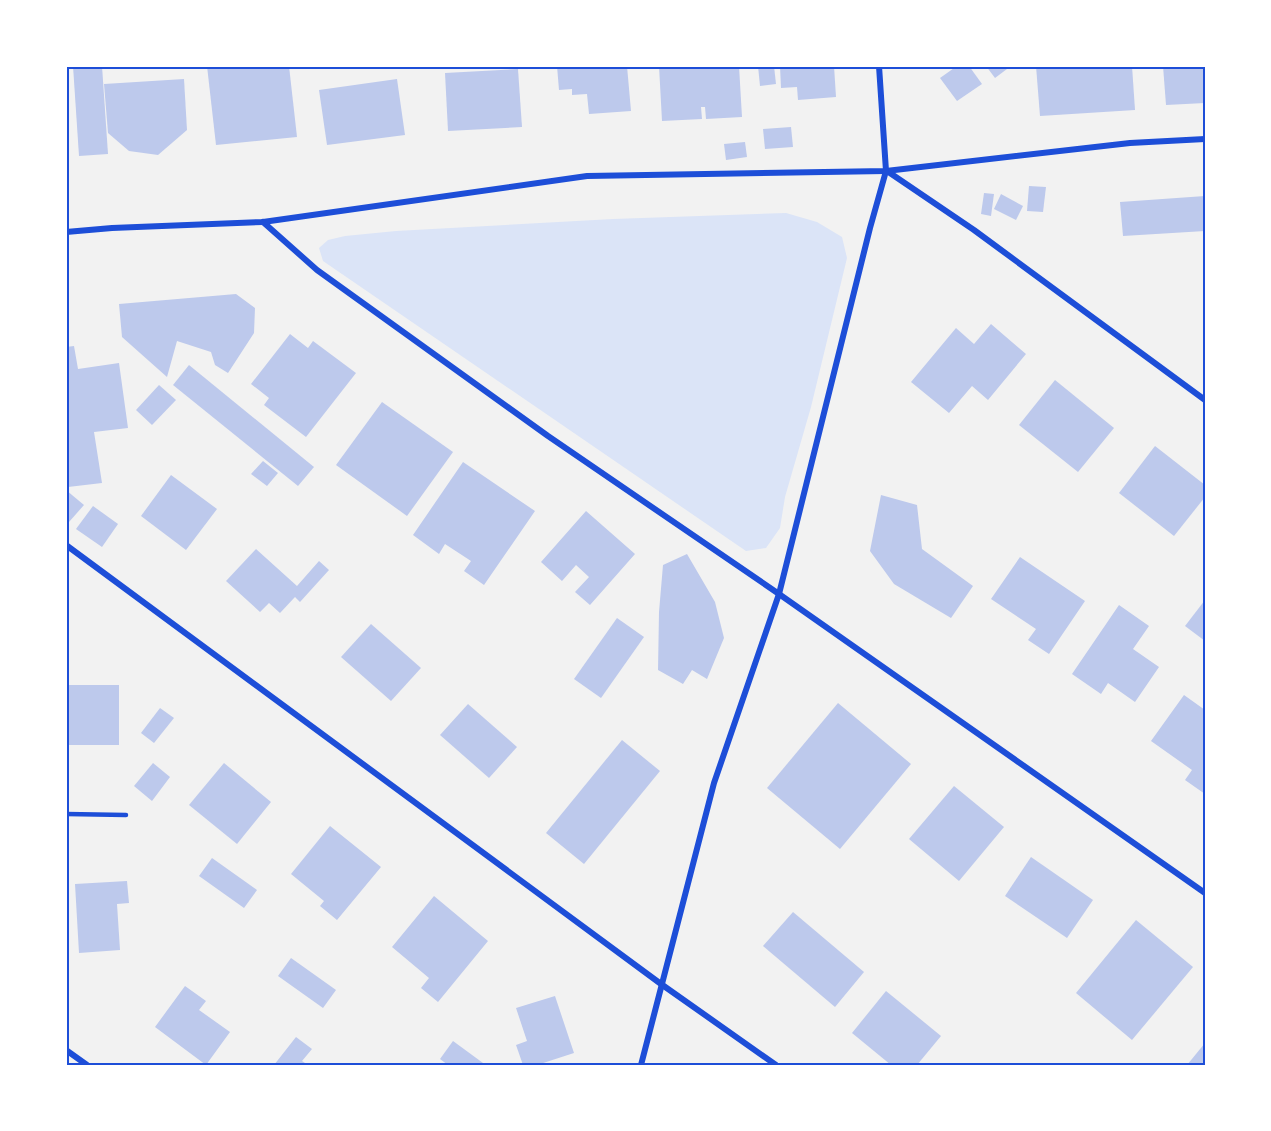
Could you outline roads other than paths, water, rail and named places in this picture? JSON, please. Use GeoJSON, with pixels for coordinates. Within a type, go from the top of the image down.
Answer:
{"type":"FeatureCollection","features":[{"type":"Feature","properties":{"kind":"street"},"geometry":{"type":"LineString","coordinates":[[642,1065],[714,783],[779,594],[886,171],[879,66]]}},
{"type":"Feature","properties":{"kind":"street"},"geometry":{"type":"LineString","coordinates":[[66,232],[263,222],[587,176],[886,171],[1130,143],[1205,139]]}},
{"type":"Feature","properties":{"kind":"street"},"geometry":{"type":"LineString","coordinates":[[886,171],[974,230],[1205,400]]}},
{"type":"Feature","properties":{"kind":"street"},"geometry":{"type":"LineString","coordinates":[[263,222],[317,270],[548,436],[779,594],[1205,893]]}},
{"type":"Feature","properties":{"kind":"street"},"geometry":{"type":"LineString","coordinates":[[66,545],[662,984],[776,1065]]}},
{"type":"Feature","properties":{"kind":"street"},"geometry":{"type":"LineString","coordinates":[[66,1050],[87,1065]]}},
{"type":"Feature","properties":{"kind":"lane"},"geometry":{"type":"LineString","coordinates":[[66,814],[126,815]]}}]}
